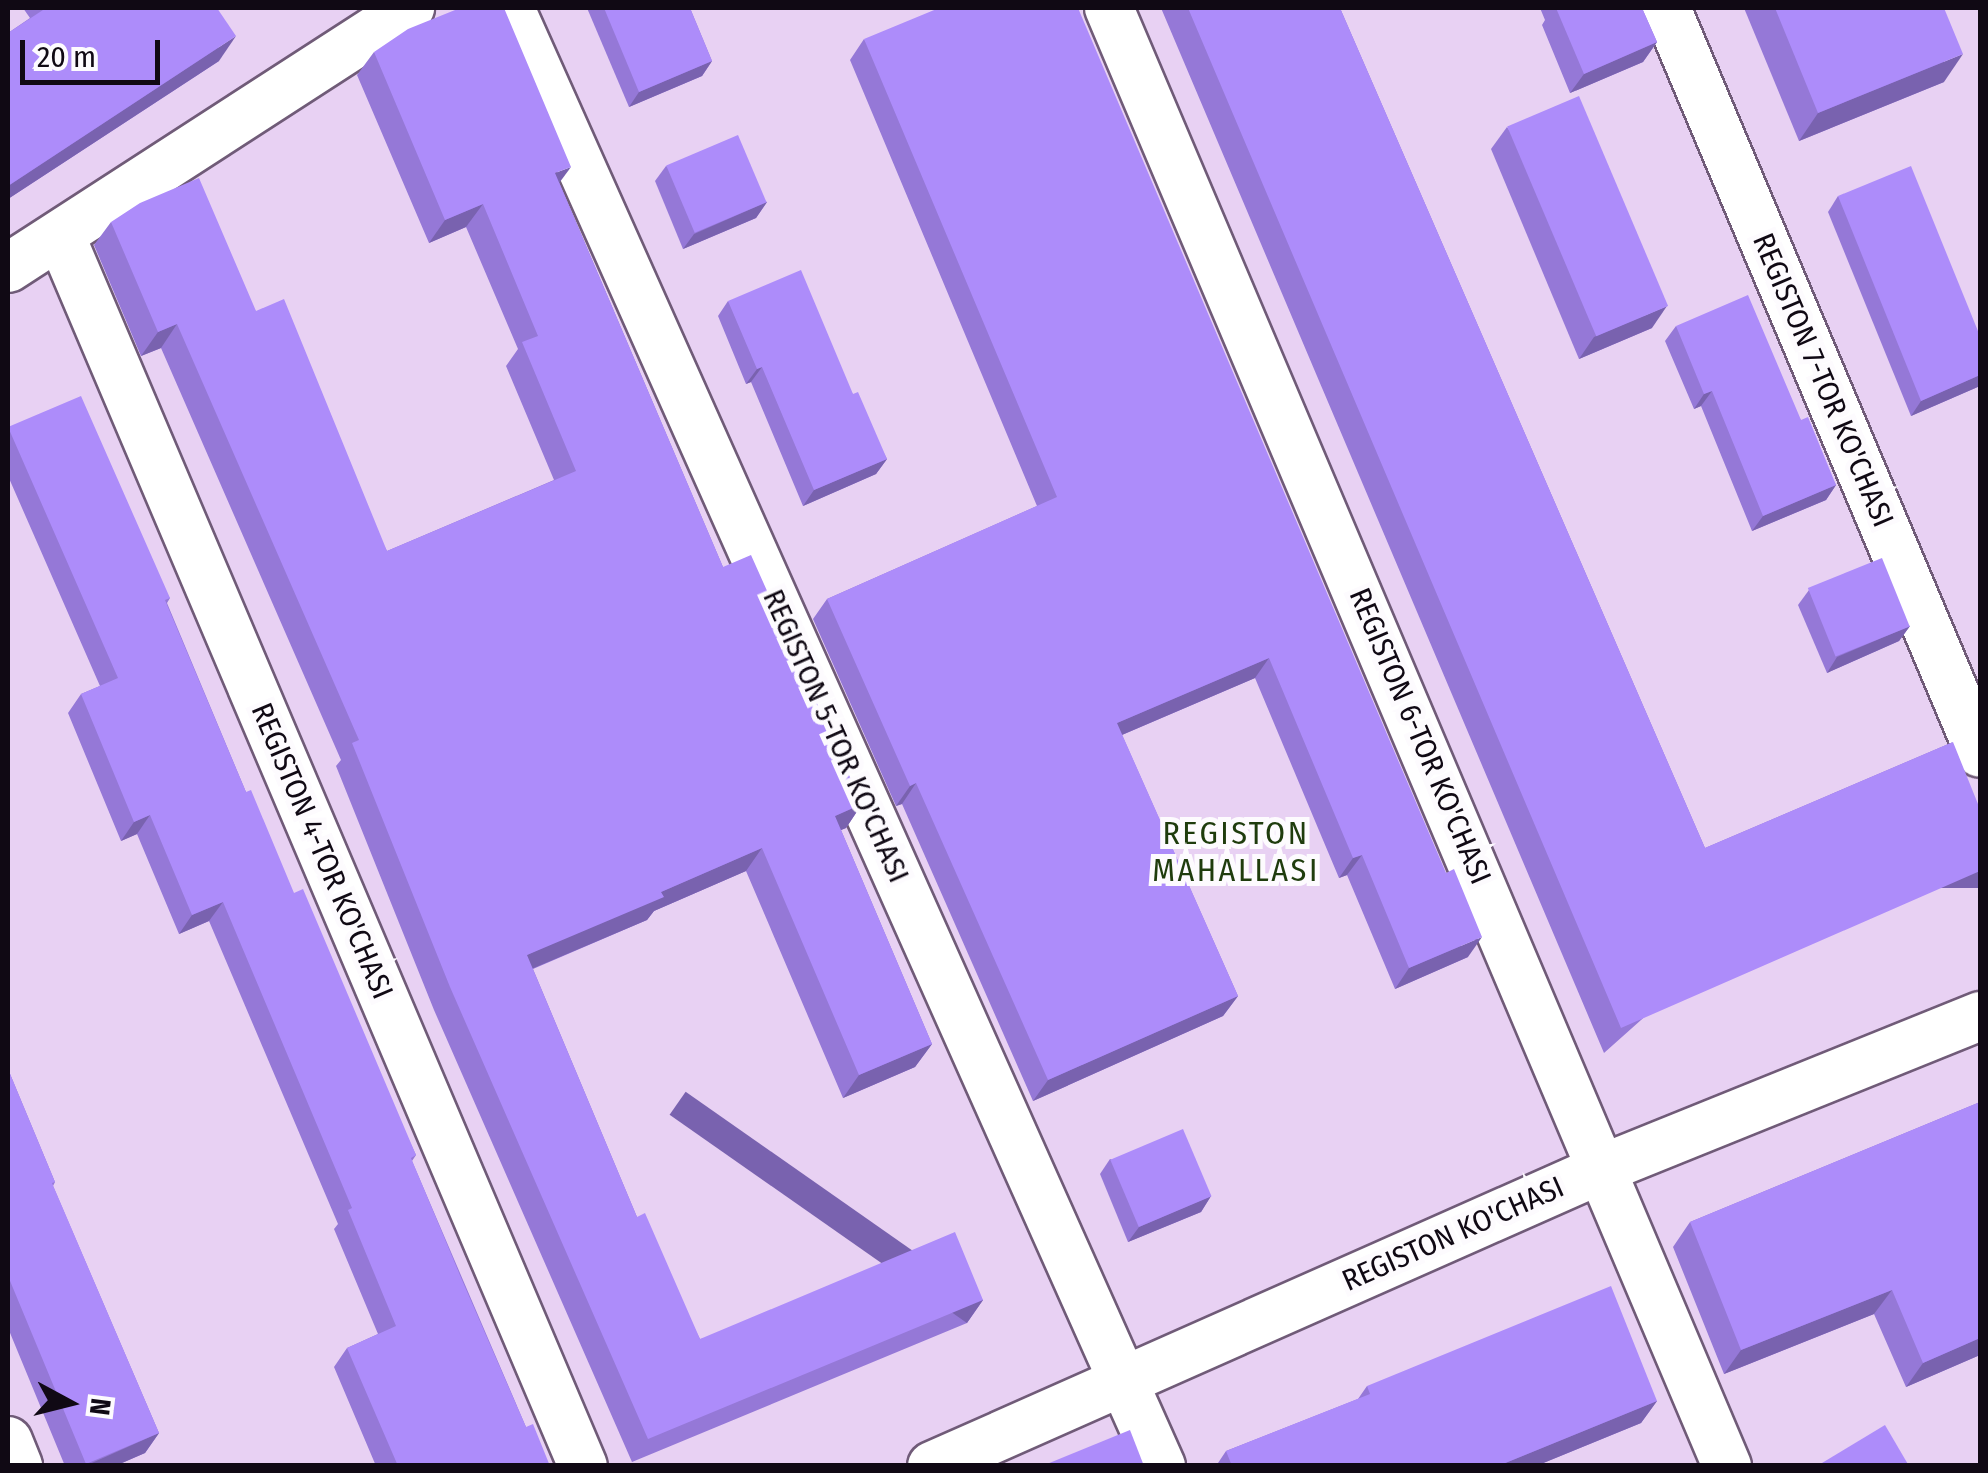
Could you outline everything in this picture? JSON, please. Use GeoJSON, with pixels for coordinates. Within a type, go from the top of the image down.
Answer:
{"type":"FeatureCollection","features":[{"type":"Feature","properties":{"kind":"street"},"geometry":{"type":"LineString","coordinates":[[8,268],[410,8]]}},
{"type":"Feature","properties":{"kind":"street","name":"REGISTON 5-TOR KO'CHASI"},"geometry":{"type":"LineString","coordinates":[[510,8],[1161,1466]]}},
{"type":"Feature","properties":{"kind":"street","name":"REGISTON 6-TOR KO'CHASI"},"geometry":{"type":"LineString","coordinates":[[1109,8],[1728,1466]]}},
{"type":"Feature","properties":{"kind":"street","name":"REGISTON 7-TOR KO'CHASI"},"geometry":{"type":"LineString","coordinates":[[1666,8],[1980,754]]}},
{"type":"Feature","properties":{"kind":"street","name":"REGISTON 4-TOR KO'CHASI"},"geometry":{"type":"LineString","coordinates":[[61,237],[583,1466]]}},
{"type":"Feature","properties":{"kind":"street","name":"REGISTON KO'CHASI"},"geometry":{"type":"LineString","coordinates":[[932,1466],[1604,1168],[1980,1016]]}},
{"type":"Feature","properties":{"kind":"street"},"geometry":{"type":"LineString","coordinates":[[8,1441],[18,1466]]}},
{"type":"Feature","properties":{"kind":"building"},"geometry":{"type":"Polygon","coordinates":[[[46,8],[217,8],[236,36],[8,186],[8,33],[46,8]]]}},
{"type":"Feature","properties":{"kind":"building"},"geometry":{"type":"Polygon","coordinates":[[[460,8],[504,8],[571,167],[555,173],[723,567],[751,555],[862,804],[835,816],[932,1044],[859,1075],[762,848],[661,892],[664,897],[527,955],[637,1217],[645,1213],[700,1339],[955,1232],[983,1300],[648,1439],[450,987],[352,743],[359,740],[177,324],[158,332],[111,222],[140,203],[199,178],[256,311],[284,299],[387,551],[576,471],[522,342],[538,336],[483,204],[445,220],[374,52],[408,29],[460,8]]]}},
{"type":"Feature","properties":{"kind":"building"},"geometry":{"type":"Polygon","coordinates":[[[604,8],[690,8],[712,61],[639,92],[604,8]]]}},
{"type":"Feature","properties":{"kind":"building"},"geometry":{"type":"Polygon","coordinates":[[[939,8],[1078,8],[1446,873],[1454,869],[1482,937],[1409,968],[1362,855],[1353,858],[1269,658],[1117,723],[1238,996],[1048,1080],[916,783],[910,786],[827,599],[1057,497],[864,39],[939,8]]]}},
{"type":"Feature","properties":{"kind":"building"},"geometry":{"type":"Polygon","coordinates":[[[1188,8],[1340,8],[1705,848],[1953,742],[1980,809],[1980,871],[1621,1028],[1188,8]]]}},
{"type":"Feature","properties":{"kind":"building"},"geometry":{"type":"Polygon","coordinates":[[[1556,8],[1642,8],[1657,42],[1584,74],[1556,8]]]}},
{"type":"Feature","properties":{"kind":"building"},"geometry":{"type":"Polygon","coordinates":[[[1775,8],[1944,8],[1963,54],[1818,113],[1775,8]]]}},
{"type":"Feature","properties":{"kind":"building"},"geometry":{"type":"Polygon","coordinates":[[[1579,96],[1668,306],[1596,336],[1507,126],[1579,96]]]}},
{"type":"Feature","properties":{"kind":"building"},"geometry":{"type":"Polygon","coordinates":[[[738,135],[767,202],[695,233],[666,165],[738,135]]]}},
{"type":"Feature","properties":{"kind":"building"},"geometry":{"type":"Polygon","coordinates":[[[1911,166],[1980,336],[1980,375],[1921,401],[1838,196],[1911,166]]]}},
{"type":"Feature","properties":{"kind":"building"},"geometry":{"type":"Polygon","coordinates":[[[801,270],[853,394],[858,392],[887,459],[814,490],[762,367],[757,369],[728,301],[801,270]]]}},
{"type":"Feature","properties":{"kind":"building"},"geometry":{"type":"Polygon","coordinates":[[[1748,295],[1801,420],[1808,417],[1836,485],[1763,516],[1712,391],[1704,394],[1676,326],[1748,295]]]}},
{"type":"Feature","properties":{"kind":"building"},"geometry":{"type":"Polygon","coordinates":[[[81,396],[170,598],[165,600],[246,792],[251,790],[294,893],[303,889],[416,1155],[411,1158],[462,1280],[526,1427],[533,1424],[550,1466],[398,1466],[347,1348],[396,1326],[348,1210],[352,1208],[223,902],[192,915],[150,815],[134,822],[81,694],[118,678],[8,427],[81,396]]]}},
{"type":"Feature","properties":{"kind":"building"},"geometry":{"type":"Polygon","coordinates":[[[1882,558],[1910,627],[1836,657],[1808,588],[1882,558]]]}},
{"type":"Feature","properties":{"kind":"building"},"geometry":{"type":"Polygon","coordinates":[[[8,1069],[55,1182],[52,1183],[159,1433],[86,1464],[8,1276],[8,1069]]]}},
{"type":"Feature","properties":{"kind":"building"},"geometry":{"type":"Polygon","coordinates":[[[1980,1102],[1980,1338],[1923,1363],[1892,1290],[1741,1350],[1690,1222],[1980,1102]]]}},
{"type":"Feature","properties":{"kind":"building"},"geometry":{"type":"Polygon","coordinates":[[[1183,1129],[1212,1196],[1139,1227],[1110,1160],[1183,1129]]]}},
{"type":"Feature","properties":{"kind":"building"},"geometry":{"type":"Polygon","coordinates":[[[1611,1286],[1657,1401],[1498,1466],[1232,1466],[1226,1451],[1370,1394],[1367,1386],[1611,1286]]]}},
{"type":"Feature","properties":{"kind":"building"},"geometry":{"type":"Polygon","coordinates":[[[1885,1425],[1909,1466],[1817,1466],[1885,1425]]]}},
{"type":"Feature","properties":{"kind":"building"},"geometry":{"type":"Polygon","coordinates":[[[1130,1430],[1144,1466],[1042,1466],[1130,1430]]]}},
{"type":"Feature","properties":{"kind":"district","name":"REGISTON MAHALLASI"},"geometry":{"type":"Point","coordinates":[1236,852]}}]}
